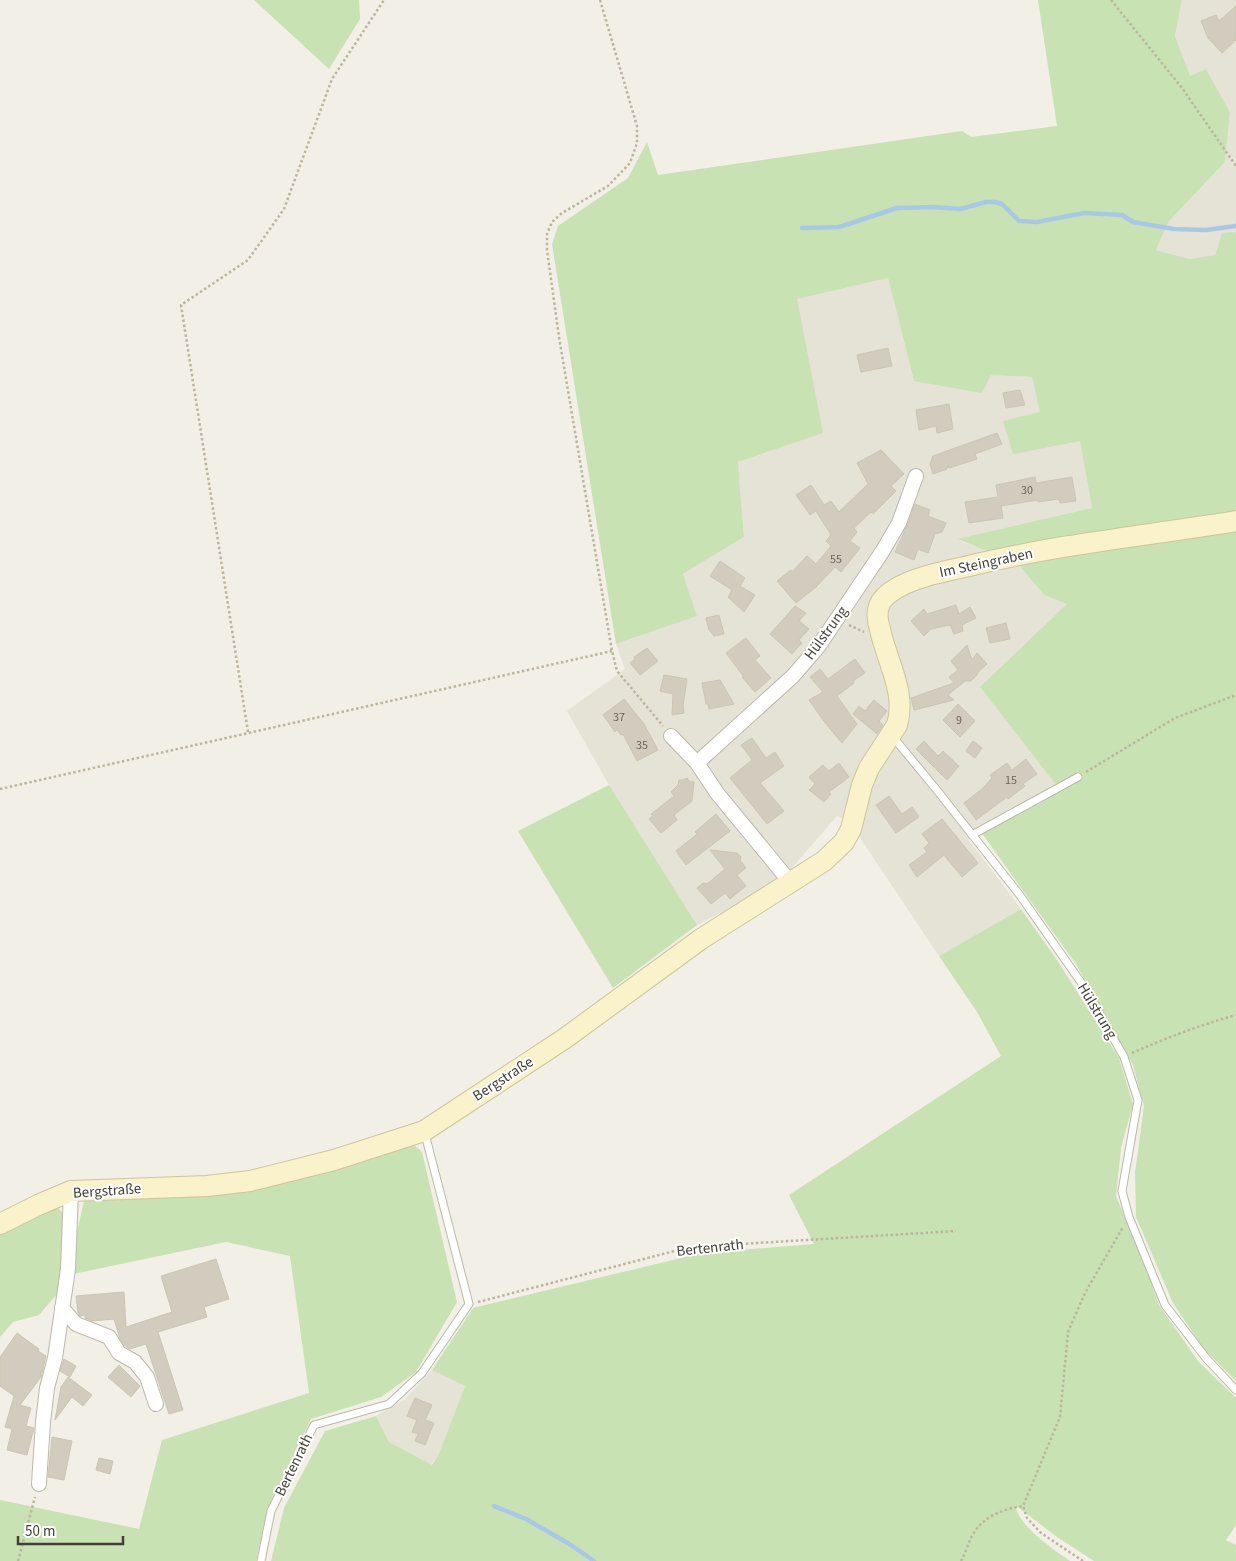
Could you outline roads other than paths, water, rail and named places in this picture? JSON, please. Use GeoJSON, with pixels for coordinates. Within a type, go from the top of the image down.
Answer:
{"type":"FeatureCollection","features":[{"type":"Feature","properties":{"kind":"street","name":"Hülstrung"},"geometry":{"type":"LineString","coordinates":[[697,763],[793,676],[818,647],[899,523],[916,476]]}},
{"type":"Feature","properties":{"kind":"street","name":"Im Steingraben"},"geometry":{"type":"LineString","coordinates":[[891,735],[899,716],[900,702],[882,640],[878,609],[884,598],[893,590],[922,577],[1014,556],[1236,521]]}},
{"type":"Feature","properties":{"kind":"street","name":"Bergstraße"},"geometry":{"type":"LineString","coordinates":[[0,1224],[38,1205],[71,1192],[207,1186],[250,1181],[334,1160],[424,1131],[564,1039],[701,939],[824,862],[844,842],[851,829],[862,785],[891,735]]}},
{"type":"Feature","properties":{"kind":"street"},"geometry":{"type":"LineString","coordinates":[[671,736],[697,763],[717,793],[791,883]]}},
{"type":"Feature","properties":{"kind":"street"},"geometry":{"type":"LineString","coordinates":[[39,1484],[47,1388],[55,1358],[68,1269],[71,1192]]}},
{"type":"Feature","properties":{"kind":"street"},"geometry":{"type":"LineString","coordinates":[[62,1308],[76,1324],[109,1337],[119,1353],[135,1362],[147,1377],[156,1404]]}},
{"type":"Feature","properties":{"kind":"lane","name":"Hülstrung"},"geometry":{"type":"LineString","coordinates":[[891,735],[1019,894],[1084,988],[1124,1057],[1138,1100],[1122,1191],[1128,1217],[1165,1305],[1206,1358],[1236,1390]]}},
{"type":"Feature","properties":{"kind":"lane"},"geometry":{"type":"LineString","coordinates":[[972,834],[1078,777]]}},
{"type":"Feature","properties":{"kind":"lane","name":"Bertenrath"},"geometry":{"type":"LineString","coordinates":[[261,1561],[271,1511],[314,1425],[389,1404],[422,1373],[469,1304],[424,1131]]}},
{"type":"Feature","properties":{"kind":"waterway"},"geometry":{"type":"LineString","coordinates":[[802,228],[839,227],[897,208],[933,207],[961,209],[986,202],[1002,204],[1019,221],[1037,222],[1084,213],[1122,215],[1133,222],[1174,229],[1206,230],[1236,226]]}},
{"type":"Feature","properties":{"kind":"waterway"},"geometry":{"type":"LineString","coordinates":[[494,1506],[526,1519],[571,1545],[594,1561]]}}]}
